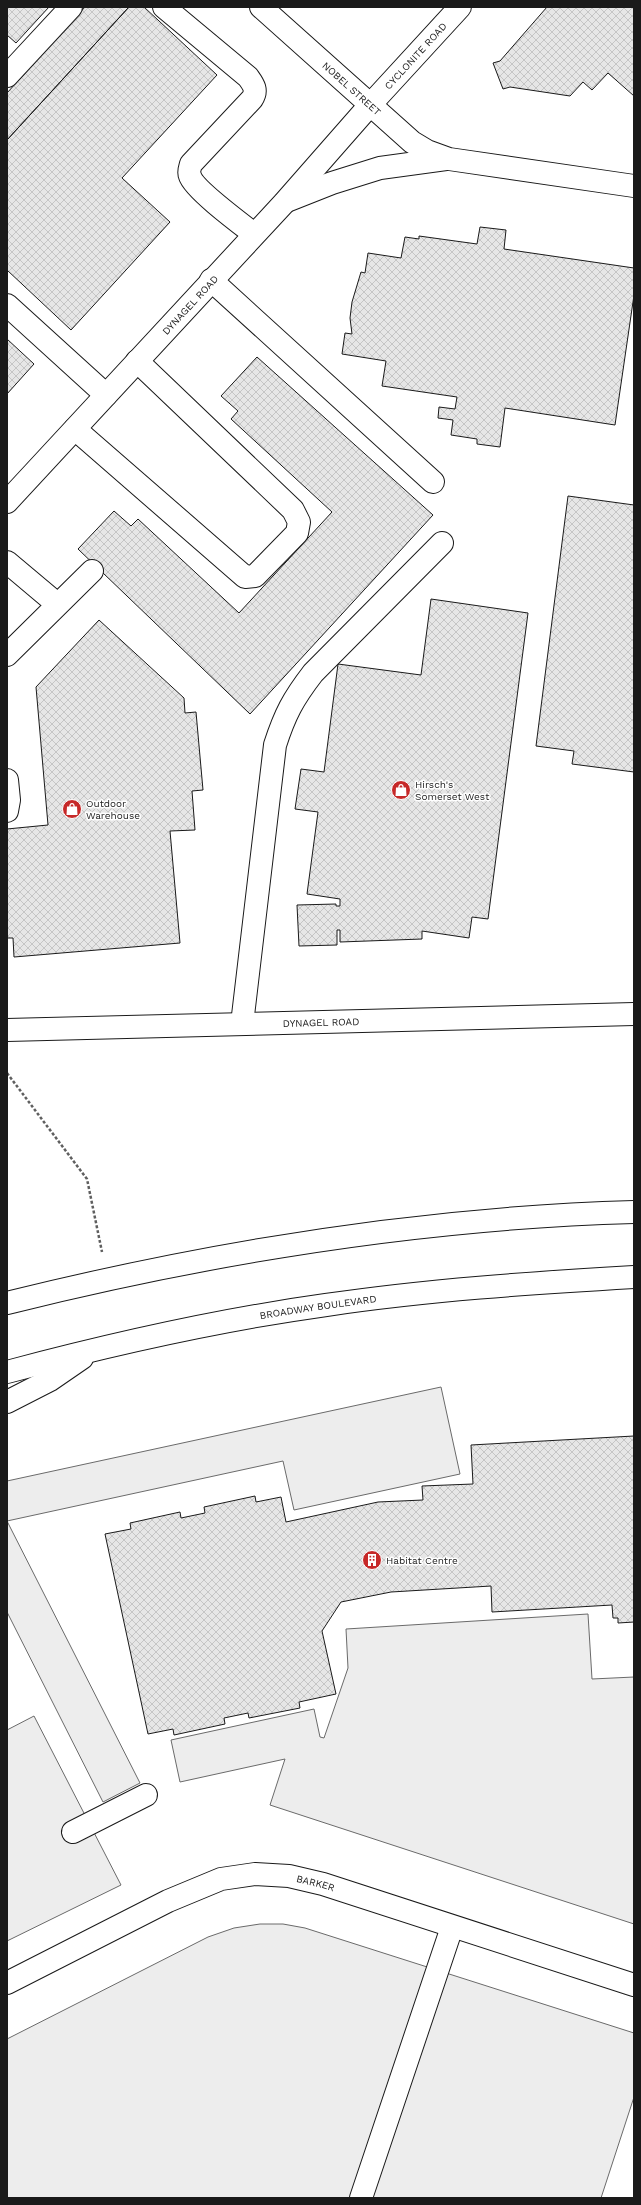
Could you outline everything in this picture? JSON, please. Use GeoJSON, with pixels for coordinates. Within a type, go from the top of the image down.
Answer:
{"type":"FeatureCollection","features":[{"type":"Feature","properties":{"kind":"street"},"geometry":{"type":"LineString","coordinates":[[10,67],[71,7]]}},
{"type":"Feature","properties":{"kind":"street"},"geometry":{"type":"LineString","coordinates":[[164,7],[248,77],[255,89],[255,94],[252,98],[191,164],[189,170],[190,176],[197,187],[254,234]]}},
{"type":"Feature","properties":{"kind":"street","name":"NOBEL STREET"},"geometry":{"type":"LineString","coordinates":[[261,7],[412,142],[427,151],[450,159],[634,186]]}},
{"type":"Feature","properties":{"kind":"street","name":"CYCLONITE ROAD"},"geometry":{"type":"LineString","coordinates":[[370,105],[460,7]]}},
{"type":"Feature","properties":{"kind":"street","name":"DYNAGEL ROAD"},"geometry":{"type":"LineString","coordinates":[[7,502],[211,280],[284,203],[370,105]]}},
{"type":"Feature","properties":{"kind":"street","name":"NOBEL STREET"},"geometry":{"type":"LineString","coordinates":[[284,203],[332,183],[380,168],[450,159]]}},
{"type":"Feature","properties":{"kind":"street"},"geometry":{"type":"LineString","coordinates":[[211,280],[433,482]]}},
{"type":"Feature","properties":{"kind":"street"},"geometry":{"type":"LineString","coordinates":[[7,305],[106,395]]}},
{"type":"Feature","properties":{"kind":"street"},"geometry":{"type":"LineString","coordinates":[[75,429],[245,577],[255,576],[293,538],[299,527],[299,522],[293,510],[137,361]]}},
{"type":"Feature","properties":{"kind":"street"},"geometry":{"type":"LineString","coordinates":[[242,1024],[275,746],[284,716],[295,696],[313,673],[442,543]]}},
{"type":"Feature","properties":{"kind":"street"},"geometry":{"type":"LineString","coordinates":[[7,562],[58,604]]}},
{"type":"Feature","properties":{"kind":"street"},"geometry":{"type":"LineString","coordinates":[[7,655],[92,571]]}},
{"type":"Feature","properties":{"kind":"street"},"geometry":{"type":"LineString","coordinates":[[7,780],[9,800],[7,811]]}},
{"type":"Feature","properties":{"kind":"street","name":"DYNAGEL ROAD"},"geometry":{"type":"LineString","coordinates":[[7,1030],[634,1014]]}},
{"type":"Feature","properties":{"kind":"street"},"geometry":{"type":"LineString","coordinates":[[7,1303],[108,1278],[326,1239],[557,1214],[634,1212]]}},
{"type":"Feature","properties":{"kind":"street","name":"BROADWAY BOULEVARD"},"geometry":{"type":"LineString","coordinates":[[7,1372],[94,1349],[326,1304],[514,1284],[634,1277]]}},
{"type":"Feature","properties":{"kind":"street"},"geometry":{"type":"LineString","coordinates":[[7,1402],[50,1380],[94,1349]]}},
{"type":"Feature","properties":{"kind":"street"},"geometry":{"type":"LineString","coordinates":[[73,1832],[146,1795]]}},
{"type":"Feature","properties":{"kind":"street","name":"BARKER"},"geometry":{"type":"LineString","coordinates":[[7,1983],[168,1901],[221,1880],[255,1874],[289,1876],[324,1884],[452,1927],[634,1985]]}},
{"type":"Feature","properties":{"kind":"street"},"geometry":{"type":"LineString","coordinates":[[361,2198],[452,1927]]}},
{"type":"Feature","properties":{"kind":"path"},"geometry":{"type":"LineString","coordinates":[[7,1073],[86,1179],[108,1278]]}},
{"type":"Feature","properties":{"kind":"shaded area"},"geometry":{"type":"Polygon","coordinates":[[[441,1387],[460,1474],[294,1510],[283,1461],[7,1521],[7,1481],[441,1387]]]}},
{"type":"Feature","properties":{"kind":"shaded area"},"geometry":{"type":"Polygon","coordinates":[[[7,1521],[140,1783],[103,1802],[7,1612],[7,1521]]]}},
{"type":"Feature","properties":{"kind":"shaded area"},"geometry":{"type":"Polygon","coordinates":[[[588,1614],[592,1679],[634,1677],[634,1924],[270,1805],[285,1759],[180,1782],[171,1740],[314,1709],[320,1737],[324,1738],[348,1668],[346,1629],[588,1614]]]}},
{"type":"Feature","properties":{"kind":"shaded area"},"geometry":{"type":"Polygon","coordinates":[[[34,1716],[121,1885],[7,1941],[7,1730],[34,1716]]]}},
{"type":"Feature","properties":{"kind":"shaded area"},"geometry":{"type":"Polygon","coordinates":[[[260,1924],[283,1924],[305,1928],[634,2033],[634,2097],[601,2198],[7,2198],[7,2039],[208,1937],[234,1928],[260,1924]]]}},
{"type":"Feature","properties":{"kind":"building"},"geometry":{"type":"Polygon","coordinates":[[[7,7],[49,7],[16,43],[7,35],[7,7]]]}},
{"type":"Feature","properties":{"kind":"building"},"geometry":{"type":"Polygon","coordinates":[[[85,7],[129,7],[7,140],[7,93],[85,7]]]}},
{"type":"Feature","properties":{"kind":"building"},"geometry":{"type":"Polygon","coordinates":[[[129,7],[144,7],[217,75],[122,178],[170,222],[71,330],[7,270],[7,140],[129,7]]]}},
{"type":"Feature","properties":{"kind":"building"},"geometry":{"type":"Polygon","coordinates":[[[547,7],[634,7],[634,96],[608,73],[592,90],[583,82],[570,96],[510,87],[503,89],[493,63],[500,61],[547,7]]]}},
{"type":"Feature","properties":{"kind":"building"},"geometry":{"type":"Polygon","coordinates":[[[480,227],[506,230],[504,249],[634,268],[634,295],[615,425],[505,408],[500,447],[477,444],[477,439],[451,435],[453,420],[438,418],[439,407],[455,409],[457,397],[382,386],[386,361],[342,354],[345,333],[352,334],[350,318],[352,302],[361,272],[365,273],[368,253],[401,258],[405,237],[419,239],[419,236],[477,244],[480,227]]]}},
{"type":"Feature","properties":{"kind":"building"},"geometry":{"type":"Polygon","coordinates":[[[7,339],[34,364],[7,394],[7,339]]]}},
{"type":"Feature","properties":{"kind":"building"},"geometry":{"type":"Polygon","coordinates":[[[257,357],[433,515],[250,714],[78,549],[114,511],[131,526],[138,519],[239,613],[332,512],[231,419],[238,411],[221,396],[257,357]]]}},
{"type":"Feature","properties":{"kind":"building"},"geometry":{"type":"Polygon","coordinates":[[[568,496],[634,505],[634,772],[572,764],[574,751],[536,746],[568,496]]]}},
{"type":"Feature","properties":{"kind":"building","name":"Hirsch's Somerset West"},"geometry":{"type":"Polygon","coordinates":[[[431,599],[528,613],[488,919],[472,917],[469,938],[422,931],[422,939],[340,942],[340,930],[337,930],[337,945],[299,946],[297,905],[336,904],[336,906],[340,906],[340,899],[307,894],[318,812],[295,809],[301,769],[324,772],[338,664],[421,675],[431,599]]]}},
{"type":"Feature","properties":{"kind":"building"},"geometry":{"type":"Polygon","coordinates":[[[99,620],[184,698],[185,713],[196,712],[203,790],[192,791],[195,830],[170,831],[180,943],[14,957],[13,938],[7,938],[7,829],[48,825],[36,687],[99,620]]]}},
{"type":"Feature","properties":{"kind":"building","name":"Habitat Centre"},"geometry":{"type":"Polygon","coordinates":[[[634,1436],[634,1622],[618,1623],[618,1618],[613,1618],[612,1605],[492,1612],[491,1586],[391,1592],[341,1602],[322,1631],[336,1694],[299,1702],[300,1708],[249,1718],[248,1713],[224,1718],[225,1724],[174,1735],[173,1729],[148,1734],[105,1534],[131,1529],[130,1523],[180,1512],[181,1518],[205,1513],[204,1507],[255,1496],[256,1502],[281,1497],[286,1522],[378,1502],[423,1500],[422,1486],[473,1484],[471,1445],[634,1436]]]}},
{"type":"Feature","properties":{"kind":"place","name":"Hirsch's Somerset West"},"geometry":{"type":"Point","coordinates":[401,790]}},
{"type":"Feature","properties":{"kind":"place","name":"Outdoor Warehouse"},"geometry":{"type":"Point","coordinates":[72,809]}},
{"type":"Feature","properties":{"kind":"place","name":"Habitat Centre"},"geometry":{"type":"Point","coordinates":[372,1560]}}]}
